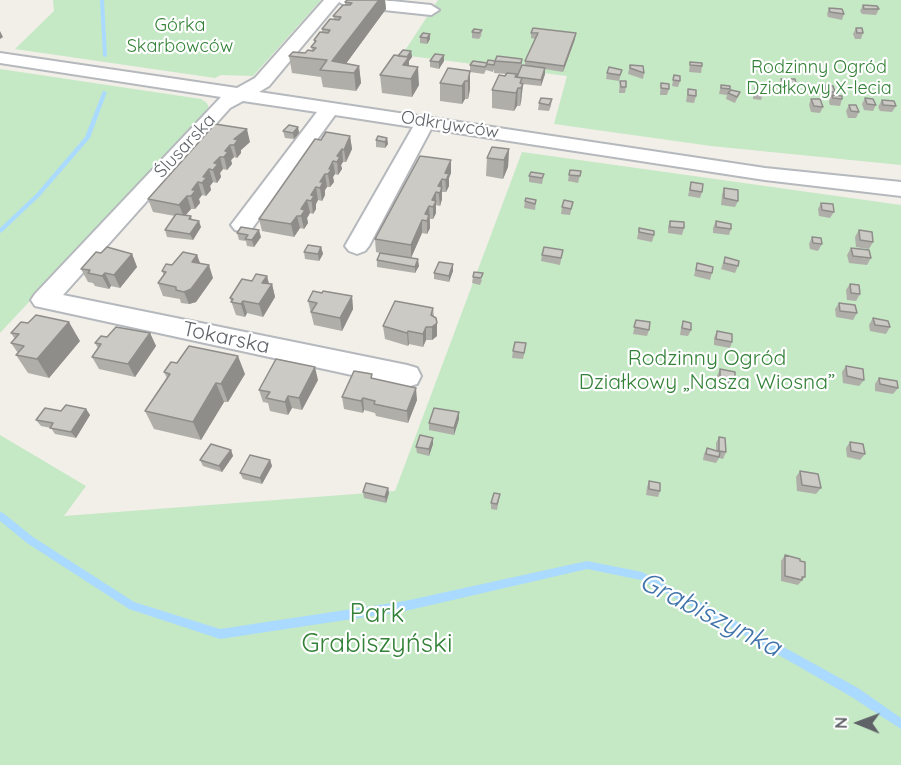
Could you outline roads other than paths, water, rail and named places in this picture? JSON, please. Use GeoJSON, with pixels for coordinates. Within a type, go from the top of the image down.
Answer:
{"type":"FeatureCollection","features":[{"type":"Feature","properties":{"kind":"street","name":"Ślusarska"},"geometry":{"type":"LineString","coordinates":[[44,300],[220,108],[262,82],[332,0]]}},
{"type":"Feature","properties":{"kind":"street"},"geometry":{"type":"LineString","coordinates":[[338,0],[429,10]]}},
{"type":"Feature","properties":{"kind":"street","name":"Odkrywców"},"geometry":{"type":"LineString","coordinates":[[0,58],[765,174],[901,189]]}},
{"type":"Feature","properties":{"kind":"street"},"geometry":{"type":"LineString","coordinates":[[243,225],[330,108]]}},
{"type":"Feature","properties":{"kind":"street"},"geometry":{"type":"LineString","coordinates":[[357,246],[426,121]]}},
{"type":"Feature","properties":{"kind":"street","name":"Tokarska"},"geometry":{"type":"LineString","coordinates":[[44,300],[407,376]]}},
{"type":"Feature","properties":{"kind":"waterway","name":"Grabiszynka"},"geometry":{"type":"LineString","coordinates":[[102,0],[105,56]]}},
{"type":"Feature","properties":{"kind":"waterway","name":"Grabiszynka"},"geometry":{"type":"LineString","coordinates":[[0,231],[38,195],[88,137],[105,92]]}},
{"type":"Feature","properties":{"kind":"waterway","name":"Grabiszynka"},"geometry":{"type":"LineString","coordinates":[[0,516],[30,540],[132,606],[220,634],[405,606],[587,565],[642,576],[854,692],[901,724]]}},
{"type":"Feature","properties":{"kind":"park label","name":"Górka Skarbowców"},"geometry":{"type":"Point","coordinates":[180,36]}},
{"type":"Feature","properties":{"kind":"park label","name":"Rodzinny Ogród Działkowy X-lecia"},"geometry":{"type":"Point","coordinates":[819,78]}},
{"type":"Feature","properties":{"kind":"park label","name":"Rodzinny Ogród Działkowy „Nasza Wiosna”"},"geometry":{"type":"Point","coordinates":[707,371]}},
{"type":"Feature","properties":{"kind":"park label","name":"Park Grabiszyński"},"geometry":{"type":"Point","coordinates":[377,629]}}]}
